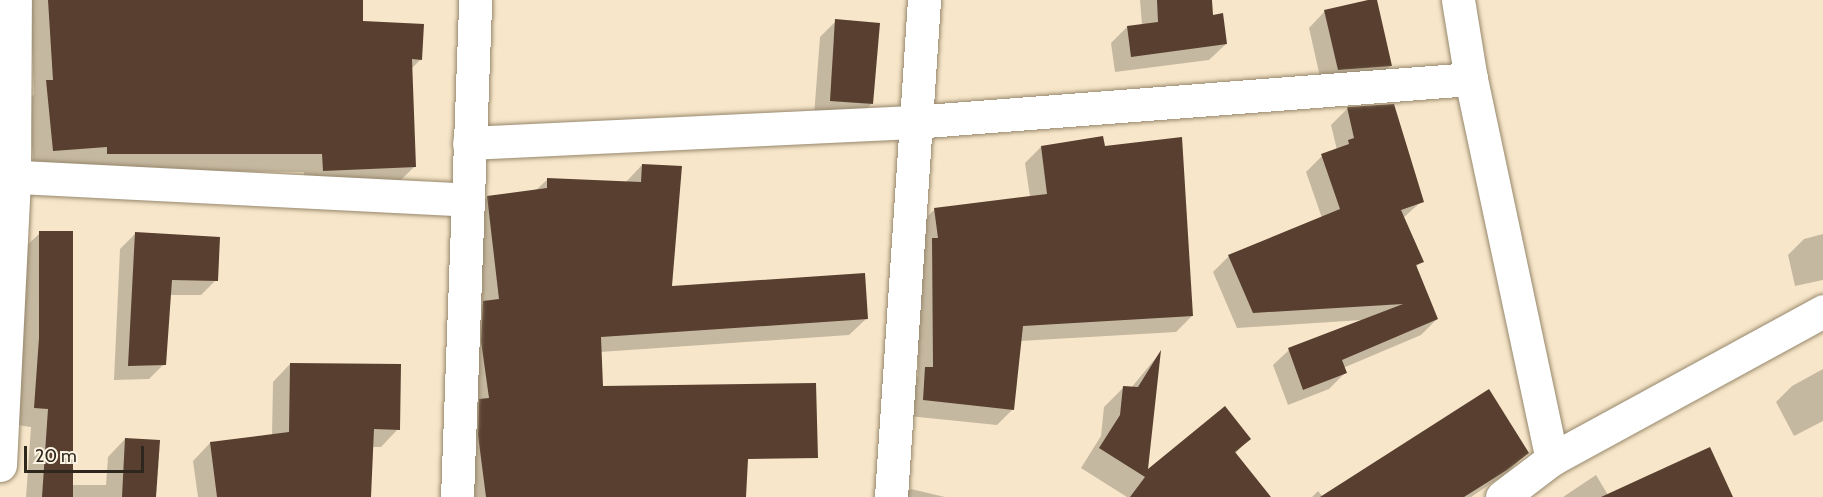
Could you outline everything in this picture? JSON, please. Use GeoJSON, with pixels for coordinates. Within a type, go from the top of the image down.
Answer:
{"type":"FeatureCollection","features":[{"type":"Feature","properties":{"kind":"street"},"geometry":{"type":"LineString","coordinates":[[0,465],[7,175],[15,0]]}},
{"type":"Feature","properties":{"kind":"street"},"geometry":{"type":"LineString","coordinates":[[457,497],[475,0]]}},
{"type":"Feature","properties":{"kind":"street"},"geometry":{"type":"LineString","coordinates":[[891,497],[913,122],[924,0]]}},
{"type":"Feature","properties":{"kind":"street"},"geometry":{"type":"LineString","coordinates":[[1458,0],[1471,79],[1552,459]]}},
{"type":"Feature","properties":{"kind":"street"},"geometry":{"type":"LineString","coordinates":[[469,143],[913,122],[1471,79]]}},
{"type":"Feature","properties":{"kind":"street"},"geometry":{"type":"LineString","coordinates":[[7,175],[466,200]]}},
{"type":"Feature","properties":{"kind":"street"},"geometry":{"type":"LineString","coordinates":[[1502,497],[1552,459],[1823,311]]}},
{"type":"Feature","properties":{"kind":"building"},"geometry":{"type":"Polygon","coordinates":[[[48,0],[363,0],[363,21],[424,24],[422,60],[412,59],[416,167],[323,171],[322,154],[107,154],[107,147],[53,151],[46,80],[53,80],[48,0]]]}},
{"type":"Feature","properties":{"kind":"building"},"geometry":{"type":"Polygon","coordinates":[[[1157,0],[1212,0],[1213,15],[1223,13],[1227,44],[1131,57],[1127,26],[1158,22],[1157,0]]]}},
{"type":"Feature","properties":{"kind":"building"},"geometry":{"type":"Polygon","coordinates":[[[1377,0],[1392,66],[1338,70],[1324,10],[1377,0]]]}},
{"type":"Feature","properties":{"kind":"building"},"geometry":{"type":"Polygon","coordinates":[[[835,19],[880,23],[873,104],[830,101],[835,19]]]}},
{"type":"Feature","properties":{"kind":"building"},"geometry":{"type":"Polygon","coordinates":[[[1394,104],[1424,202],[1401,210],[1424,262],[1416,265],[1438,319],[1342,360],[1347,373],[1303,390],[1288,348],[1403,304],[1253,313],[1228,255],[1340,209],[1321,154],[1349,144],[1348,140],[1354,138],[1347,107],[1394,104]]]}},
{"type":"Feature","properties":{"kind":"building"},"geometry":{"type":"Polygon","coordinates":[[[1103,136],[1105,146],[1182,137],[1193,316],[1023,326],[1014,410],[923,400],[925,367],[933,367],[932,238],[938,238],[934,208],[1047,194],[1041,146],[1103,136]]]}},
{"type":"Feature","properties":{"kind":"building"},"geometry":{"type":"Polygon","coordinates":[[[642,164],[682,166],[672,286],[865,273],[868,319],[601,337],[603,386],[816,383],[818,458],[748,459],[746,497],[486,497],[478,435],[479,399],[489,398],[481,341],[483,301],[499,299],[487,196],[547,188],[547,178],[641,182],[642,164]]]}},
{"type":"Feature","properties":{"kind":"building"},"geometry":{"type":"Polygon","coordinates":[[[39,231],[73,231],[73,497],[42,497],[48,409],[34,408],[39,338],[39,231]]]}},
{"type":"Feature","properties":{"kind":"building"},"geometry":{"type":"Polygon","coordinates":[[[135,232],[220,237],[218,281],[172,280],[166,365],[128,366],[135,232]]]}},
{"type":"Feature","properties":{"kind":"building"},"geometry":{"type":"Polygon","coordinates":[[[1161,350],[1148,469],[1225,406],[1251,439],[1235,452],[1271,497],[1130,497],[1145,477],[1099,448],[1120,415],[1123,386],[1138,387],[1161,350]]]}},
{"type":"Feature","properties":{"kind":"building"},"geometry":{"type":"Polygon","coordinates":[[[290,363],[401,364],[400,430],[374,429],[371,497],[217,497],[210,442],[289,432],[290,363]]]}},
{"type":"Feature","properties":{"kind":"building"},"geometry":{"type":"Polygon","coordinates":[[[1489,389],[1529,453],[1507,470],[1464,497],[1320,497],[1489,389]]]}},
{"type":"Feature","properties":{"kind":"building"},"geometry":{"type":"Polygon","coordinates":[[[125,438],[160,440],[156,497],[122,497],[125,438]]]}},
{"type":"Feature","properties":{"kind":"building"},"geometry":{"type":"Polygon","coordinates":[[[1710,447],[1733,497],[1601,497],[1710,447]]]}}]}
